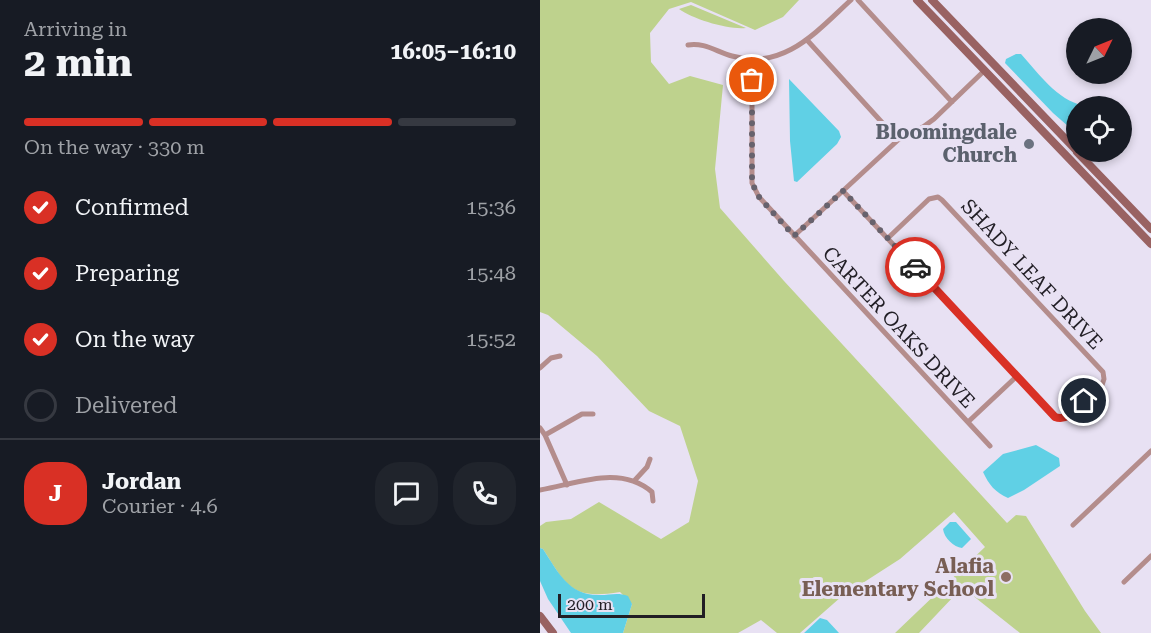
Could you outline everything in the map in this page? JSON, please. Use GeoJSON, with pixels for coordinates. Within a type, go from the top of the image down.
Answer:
{"type":"FeatureCollection","features":[{"type":"Feature","properties":{"kind":"main road"},"geometry":{"type":"LineString","coordinates":[[918,1],[930,0],[1066,140]]}},
{"type":"Feature","properties":{"kind":"main road"},"geometry":{"type":"LineString","coordinates":[[918,1],[1151,244]]}},
{"type":"Feature","properties":{"kind":"main road"},"geometry":{"type":"LineString","coordinates":[[985,70],[992,63]]}},
{"type":"Feature","properties":{"kind":"main road"},"geometry":{"type":"LineString","coordinates":[[1087,162],[1151,229]]}},
{"type":"Feature","properties":{"kind":"main road"},"geometry":{"type":"LineString","coordinates":[[1102,191],[1109,185]]}},
{"type":"Feature","properties":{"kind":"main road"},"geometry":{"type":"LineString","coordinates":[[540,616],[553,633]]}},
{"type":"Feature","properties":{"kind":"street"},"geometry":{"type":"LineString","coordinates":[[688,45],[698,43],[733,57],[752,60],[783,54],[807,40],[851,0]]}},
{"type":"Feature","properties":{"kind":"street"},"geometry":{"type":"LineString","coordinates":[[858,0],[952,102]]}},
{"type":"Feature","properties":{"kind":"street"},"geometry":{"type":"LineString","coordinates":[[807,40],[898,140]]}},
{"type":"Feature","properties":{"kind":"street","name":"CARTER OAKS DRIVE"},"geometry":{"type":"LineString","coordinates":[[752,60],[752,183],[759,197],[990,446]]}},
{"type":"Feature","properties":{"kind":"street"},"geometry":{"type":"LineString","coordinates":[[794,236],[898,140],[923,127],[985,70]]}},
{"type":"Feature","properties":{"kind":"street","name":"SHADY LEAF DRIVE"},"geometry":{"type":"LineString","coordinates":[[843,191],[1055,417],[1060,419],[1066,417],[1102,385],[1103,372],[938,197],[929,199],[888,238]]}},
{"type":"Feature","properties":{"kind":"street"},"geometry":{"type":"LineString","coordinates":[[540,368],[550,358],[560,356]]}},
{"type":"Feature","properties":{"kind":"street"},"geometry":{"type":"LineString","coordinates":[[968,422],[1017,376]]}},
{"type":"Feature","properties":{"kind":"street"},"geometry":{"type":"LineString","coordinates":[[545,435],[582,414],[593,414]]}},
{"type":"Feature","properties":{"kind":"street"},"geometry":{"type":"LineString","coordinates":[[540,428],[567,485]]}},
{"type":"Feature","properties":{"kind":"street"},"geometry":{"type":"LineString","coordinates":[[1073,525],[1151,451]]}},
{"type":"Feature","properties":{"kind":"street"},"geometry":{"type":"LineString","coordinates":[[635,480],[647,467],[650,459]]}},
{"type":"Feature","properties":{"kind":"street"},"geometry":{"type":"LineString","coordinates":[[540,490],[596,477],[635,480],[652,492],[653,501]]}},
{"type":"Feature","properties":{"kind":"street"},"geometry":{"type":"LineString","coordinates":[[1124,582],[1151,556]]}},
{"type":"Feature","properties":{"kind":"green space"},"geometry":{"type":"Polygon","coordinates":[[[540,0],[799,0],[783,17],[755,30],[691,2],[669,9],[650,33],[651,62],[669,84],[690,76],[723,85],[715,169],[720,208],[784,281],[1007,523],[1016,515],[1026,516],[1101,633],[1020,633],[967,591],[955,595],[919,633],[895,633],[985,547],[954,512],[900,559],[841,597],[800,633],[777,633],[761,620],[738,633],[623,633],[632,604],[620,592],[591,594],[581,592],[572,588],[565,581],[540,548],[540,526],[546,522],[571,519],[599,502],[661,539],[689,522],[698,481],[680,426],[649,411],[597,356],[548,315],[540,312],[540,0]]]}},
{"type":"Feature","properties":{"kind":"green space"},"geometry":{"type":"Polygon","coordinates":[[[691,5],[746,28],[711,23],[679,9],[691,5]]]}},
{"type":"Feature","properties":{"kind":"water"},"geometry":{"type":"Polygon","coordinates":[[[1021,54],[1042,78],[1066,99],[1066,124],[1005,63],[1006,59],[1021,54]]]}},
{"type":"Feature","properties":{"kind":"water"},"geometry":{"type":"Polygon","coordinates":[[[789,79],[839,131],[841,137],[837,144],[797,182],[794,181],[790,141],[789,79]]]}},
{"type":"Feature","properties":{"kind":"water"},"geometry":{"type":"Polygon","coordinates":[[[1036,445],[1059,458],[1060,466],[1008,498],[996,491],[983,472],[1003,454],[1036,445]]]}},
{"type":"Feature","properties":{"kind":"water"},"geometry":{"type":"Polygon","coordinates":[[[950,522],[956,522],[971,539],[962,548],[953,544],[945,536],[943,529],[950,522]]]}},
{"type":"Feature","properties":{"kind":"water"},"geometry":{"type":"Polygon","coordinates":[[[540,548],[572,587],[589,594],[628,596],[632,604],[623,633],[571,633],[548,599],[540,581],[540,548]]]}},
{"type":"Feature","properties":{"kind":"water"},"geometry":{"type":"Polygon","coordinates":[[[820,618],[827,620],[839,633],[804,633],[820,618]]]}},
{"type":"Feature","properties":{"kind":"way so far"},"geometry":{"type":"LineString","coordinates":[[752,80],[752,183],[759,197],[794,236],[843,191],[915,267]]}},
{"type":"Feature","properties":{"kind":"place","name":"Bloomingdale Church"},"geometry":{"type":"Point","coordinates":[1029,144]}},
{"type":"Feature","properties":{"kind":"place","name":"Alafia Elementary School"},"geometry":{"type":"Point","coordinates":[1006,577]}},
{"type":"Feature","properties":{"kind":"route"},"geometry":{"type":"LineString","coordinates":[[915,267],[1055,417],[1060,419],[1066,417],[1084,401]]}}]}
